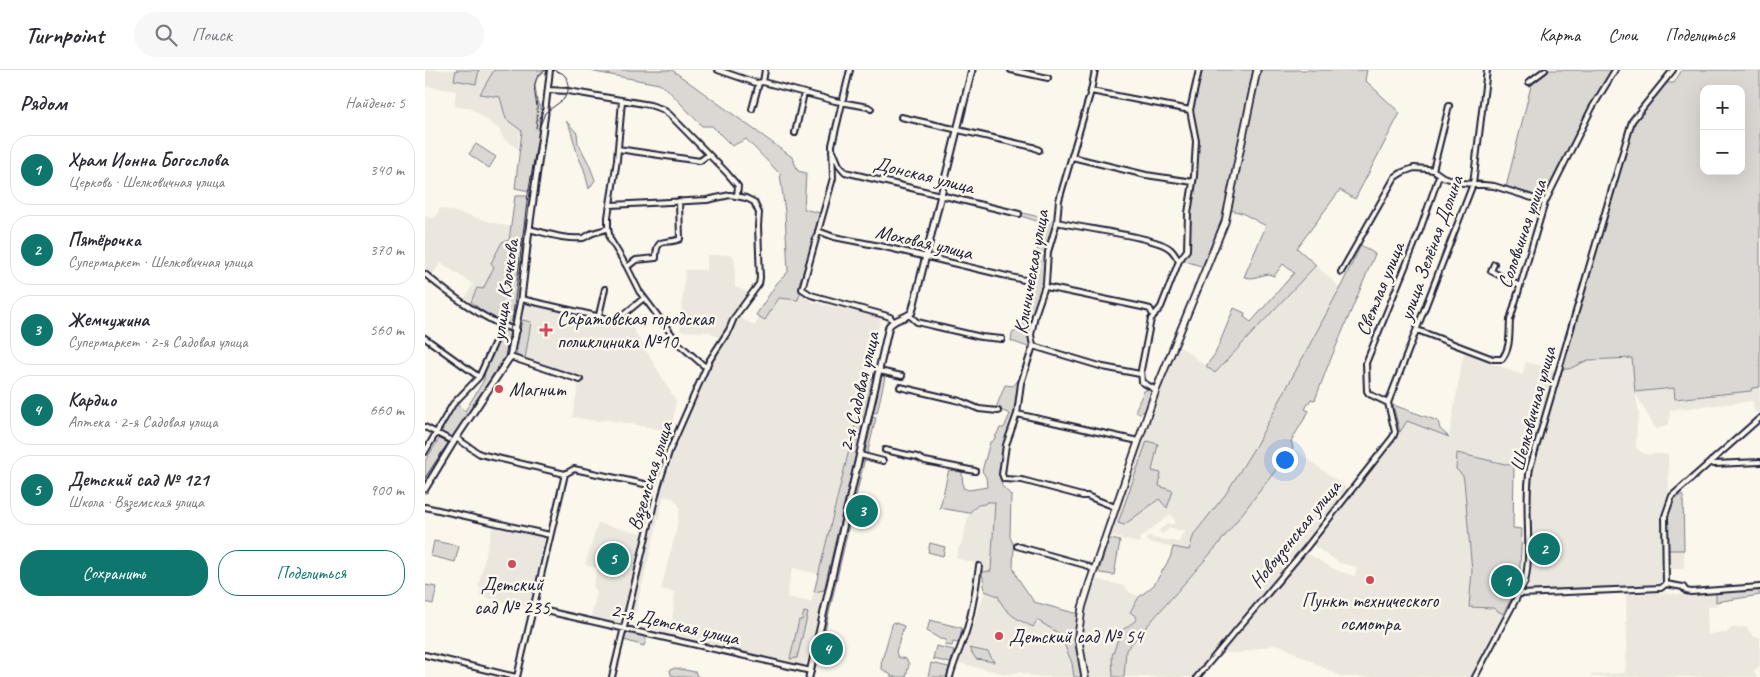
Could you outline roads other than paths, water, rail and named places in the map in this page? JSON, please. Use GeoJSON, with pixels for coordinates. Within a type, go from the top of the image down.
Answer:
{"type":"FeatureCollection","features":[{"type":"Feature","properties":{"kind":"main road"},"geometry":{"type":"LineString","coordinates":[[1085,677],[1078,645],[1078,627],[1094,570],[1156,390],[1225,222],[1257,70]]}},
{"type":"Feature","properties":{"kind":"street","name":"улица Клочкова"},"geometry":{"type":"LineString","coordinates":[[425,489],[455,440],[511,357],[517,330],[550,70]]}},
{"type":"Feature","properties":{"kind":"street"},"geometry":{"type":"LineString","coordinates":[[718,70],[761,83],[871,109]]}},
{"type":"Feature","properties":{"kind":"street"},"geometry":{"type":"LineString","coordinates":[[752,110],[765,70]]}},
{"type":"Feature","properties":{"kind":"street"},"geometry":{"type":"LineString","coordinates":[[850,70],[832,152],[833,178],[802,289],[811,295],[890,317],[893,321]]}},
{"type":"Feature","properties":{"kind":"street"},"geometry":{"type":"LineString","coordinates":[[972,70],[912,312],[909,315],[917,322],[981,337],[1002,339]]}},
{"type":"Feature","properties":{"kind":"street"},"geometry":{"type":"LineString","coordinates":[[1011,70],[1048,78]]}},
{"type":"Feature","properties":{"kind":"street","name":"Клиническая улица"},"geometry":{"type":"LineString","coordinates":[[1095,70],[1091,91],[1059,200],[1057,222],[1048,252],[1046,286],[1035,314],[1031,334],[1033,346],[1021,383],[1017,414],[1007,445],[1001,474],[1004,479],[1023,480],[1087,496],[1115,506]]}},
{"type":"Feature","properties":{"kind":"street"},"geometry":{"type":"LineString","coordinates":[[1156,390],[1142,382],[1140,374],[1153,315],[1161,307],[1179,261],[1187,250],[1188,213],[1196,142],[1190,110],[1199,70]]}},
{"type":"Feature","properties":{"kind":"street","name":"улица Зелёная Долина"},"geometry":{"type":"LineString","coordinates":[[1388,402],[1473,184],[1487,70]]}},
{"type":"Feature","properties":{"kind":"street"},"geometry":{"type":"LineString","coordinates":[[1529,82],[1545,70]]}},
{"type":"Feature","properties":{"kind":"street","name":"Соловьиная улица"},"geometry":{"type":"LineString","coordinates":[[1417,330],[1477,354],[1497,360],[1502,359],[1510,340],[1510,320],[1545,202],[1592,108],[1615,70]]}},
{"type":"Feature","properties":{"kind":"street","name":"Шелковичная улица"},"geometry":{"type":"LineString","coordinates":[[1475,677],[1520,594],[1527,573],[1527,492],[1530,468],[1597,234],[1632,120],[1673,70]]}},
{"type":"Feature","properties":{"kind":"street"},"geometry":{"type":"LineString","coordinates":[[548,90],[568,91],[650,105],[662,109],[727,172],[738,186],[737,196],[731,195],[707,200],[611,205]]}},
{"type":"Feature","properties":{"kind":"street"},"geometry":{"type":"LineString","coordinates":[[1091,91],[1190,110]]}},
{"type":"Feature","properties":{"kind":"street"},"geometry":{"type":"LineString","coordinates":[[795,133],[804,93]]}},
{"type":"Feature","properties":{"kind":"street"},"geometry":{"type":"LineString","coordinates":[[622,101],[608,228],[610,239],[644,298],[679,344],[707,367]]}},
{"type":"Feature","properties":{"kind":"street"},"geometry":{"type":"LineString","coordinates":[[1433,170],[1449,106]]}},
{"type":"Feature","properties":{"kind":"street"},"geometry":{"type":"LineString","coordinates":[[901,116],[1033,146],[1039,150]]}},
{"type":"Feature","properties":{"kind":"street"},"geometry":{"type":"LineString","coordinates":[[618,149],[700,160],[708,155]]}},
{"type":"Feature","properties":{"kind":"street","name":"Донская улица"},"geometry":{"type":"LineString","coordinates":[[832,152],[845,172],[1019,214]]}},
{"type":"Feature","properties":{"kind":"street"},"geometry":{"type":"LineString","coordinates":[[1072,157],[1146,175],[1193,182]]}},
{"type":"Feature","properties":{"kind":"street"},"geometry":{"type":"LineString","coordinates":[[1341,272],[1395,177],[1413,168],[1433,170],[1439,176],[1473,184],[1494,186],[1545,202]]}},
{"type":"Feature","properties":{"kind":"street","name":"Светлая улица"},"geometry":{"type":"LineString","coordinates":[[1388,402],[1369,394],[1367,391],[1366,363],[1419,232],[1439,176]]}},
{"type":"Feature","properties":{"kind":"street","name":"Вяземская улица"},"geometry":{"type":"LineString","coordinates":[[612,677],[658,487],[669,452],[707,367],[729,330],[733,318],[759,284],[759,213],[754,202],[737,196]]}},
{"type":"Feature","properties":{"kind":"street"},"geometry":{"type":"LineString","coordinates":[[627,267],[636,260],[656,258],[657,246],[661,243],[681,239],[679,202]]}},
{"type":"Feature","properties":{"kind":"street"},"geometry":{"type":"LineString","coordinates":[[1057,222],[1092,230],[1122,234],[1162,244],[1170,248],[1179,261]]}},
{"type":"Feature","properties":{"kind":"street"},"geometry":{"type":"LineString","coordinates":[[529,229],[559,236],[581,238],[608,228]]}},
{"type":"Feature","properties":{"kind":"street","name":"Моховая улица"},"geometry":{"type":"LineString","coordinates":[[818,231],[1024,280]]}},
{"type":"Feature","properties":{"kind":"street"},"geometry":{"type":"LineString","coordinates":[[1495,264],[1491,271],[1520,286]]}},
{"type":"Feature","properties":{"kind":"street"},"geometry":{"type":"LineString","coordinates":[[425,274],[444,290],[502,326],[517,330]]}},
{"type":"Feature","properties":{"kind":"street"},"geometry":{"type":"LineString","coordinates":[[1046,286],[1143,307],[1150,309],[1153,315]]}},
{"type":"Feature","properties":{"kind":"street"},"geometry":{"type":"LineString","coordinates":[[599,315],[605,289]]}},
{"type":"Feature","properties":{"kind":"street"},"geometry":{"type":"LineString","coordinates":[[521,299],[599,315],[614,320],[644,298]]}},
{"type":"Feature","properties":{"kind":"street","name":"2-я Садовая улица"},"geometry":{"type":"LineString","coordinates":[[809,677],[889,326],[893,321],[909,315]]}},
{"type":"Feature","properties":{"kind":"street"},"geometry":{"type":"LineString","coordinates":[[425,452],[453,404],[479,377],[502,326]]}},
{"type":"Feature","properties":{"kind":"street"},"geometry":{"type":"LineString","coordinates":[[425,338],[479,377]]}},
{"type":"Feature","properties":{"kind":"street"},"geometry":{"type":"LineString","coordinates":[[1033,346],[1103,367],[1140,374]]}},
{"type":"Feature","properties":{"kind":"street"},"geometry":{"type":"LineString","coordinates":[[511,357],[580,380]]}},
{"type":"Feature","properties":{"kind":"street"},"geometry":{"type":"LineString","coordinates":[[879,371],[903,376]]}},
{"type":"Feature","properties":{"kind":"street"},"geometry":{"type":"LineString","coordinates":[[900,387],[960,401],[979,409],[998,411]]}},
{"type":"Feature","properties":{"kind":"street","name":"Новоузенская улица"},"geometry":{"type":"LineString","coordinates":[[1197,677],[1306,548],[1393,437],[1395,432],[1388,402]]}},
{"type":"Feature","properties":{"kind":"street"},"geometry":{"type":"LineString","coordinates":[[1017,414],[1138,441]]}},
{"type":"Feature","properties":{"kind":"street"},"geometry":{"type":"LineString","coordinates":[[1666,584],[1665,516],[1672,496],[1760,418]]}},
{"type":"Feature","properties":{"kind":"street"},"geometry":{"type":"LineString","coordinates":[[425,427],[455,440],[480,454],[565,474],[574,469],[658,487]]}},
{"type":"Feature","properties":{"kind":"street"},"geometry":{"type":"LineString","coordinates":[[885,450],[917,457],[925,461],[975,471]]}},
{"type":"Feature","properties":{"kind":"street"},"geometry":{"type":"LineString","coordinates":[[860,455],[883,461]]}},
{"type":"Feature","properties":{"kind":"street"},"geometry":{"type":"LineString","coordinates":[[1711,462],[1714,464],[1760,462]]}},
{"type":"Feature","properties":{"kind":"street"},"geometry":{"type":"LineString","coordinates":[[425,655],[516,677],[565,474]]}},
{"type":"Feature","properties":{"kind":"street"},"geometry":{"type":"LineString","coordinates":[[425,507],[550,535]]}},
{"type":"Feature","properties":{"kind":"street"},"geometry":{"type":"LineString","coordinates":[[1017,546],[1085,565],[1094,570]]}},
{"type":"Feature","properties":{"kind":"street"},"geometry":{"type":"LineString","coordinates":[[950,677],[966,631],[976,592],[979,566]]}},
{"type":"Feature","properties":{"kind":"street"},"geometry":{"type":"LineString","coordinates":[[1520,594],[1661,588],[1666,584],[1683,587],[1686,591],[1691,592],[1760,587]]}},
{"type":"Feature","properties":{"kind":"street","name":"2-я Детская улица"},"geometry":{"type":"LineString","coordinates":[[533,608],[624,627],[811,671]]}},
{"type":"Feature","properties":{"kind":"tram line"},"geometry":{"type":"LineString","coordinates":[[536,128],[535,82],[537,77],[545,70]]}},
{"type":"Feature","properties":{"kind":"tram line"},"geometry":{"type":"LineString","coordinates":[[425,478],[505,357],[513,315],[528,194],[540,126],[545,113],[564,99],[568,91],[566,77],[562,73],[553,70]]}},
{"type":"Feature","properties":{"kind":"place","name":"Саратовская городская поликлиника №10"},"geometry":{"type":"Point","coordinates":[546,330]}},
{"type":"Feature","properties":{"kind":"place","name":"Магнит"},"geometry":{"type":"Point","coordinates":[499,389]}},
{"type":"Feature","properties":{"kind":"place","name":"Жемчужина"},"geometry":{"type":"Point","coordinates":[862,511]}},
{"type":"Feature","properties":{"kind":"place","name":"Пятёрочка"},"geometry":{"type":"Point","coordinates":[1544,549]}},
{"type":"Feature","properties":{"kind":"place","name":"Детский сад № 121"},"geometry":{"type":"Point","coordinates":[613,559]}},
{"type":"Feature","properties":{"kind":"place","name":"Детский сад № 235"},"geometry":{"type":"Point","coordinates":[512,564]}},
{"type":"Feature","properties":{"kind":"place","name":"Пункт технического осмотра"},"geometry":{"type":"Point","coordinates":[1370,580]}},
{"type":"Feature","properties":{"kind":"place","name":"Храм Ионна Богослова"},"geometry":{"type":"Point","coordinates":[1507,581]}},
{"type":"Feature","properties":{"kind":"place","name":"Детский сад № 54"},"geometry":{"type":"Point","coordinates":[999,636]}},
{"type":"Feature","properties":{"kind":"place","name":"Кардио"},"geometry":{"type":"Point","coordinates":[827,649]}}]}
